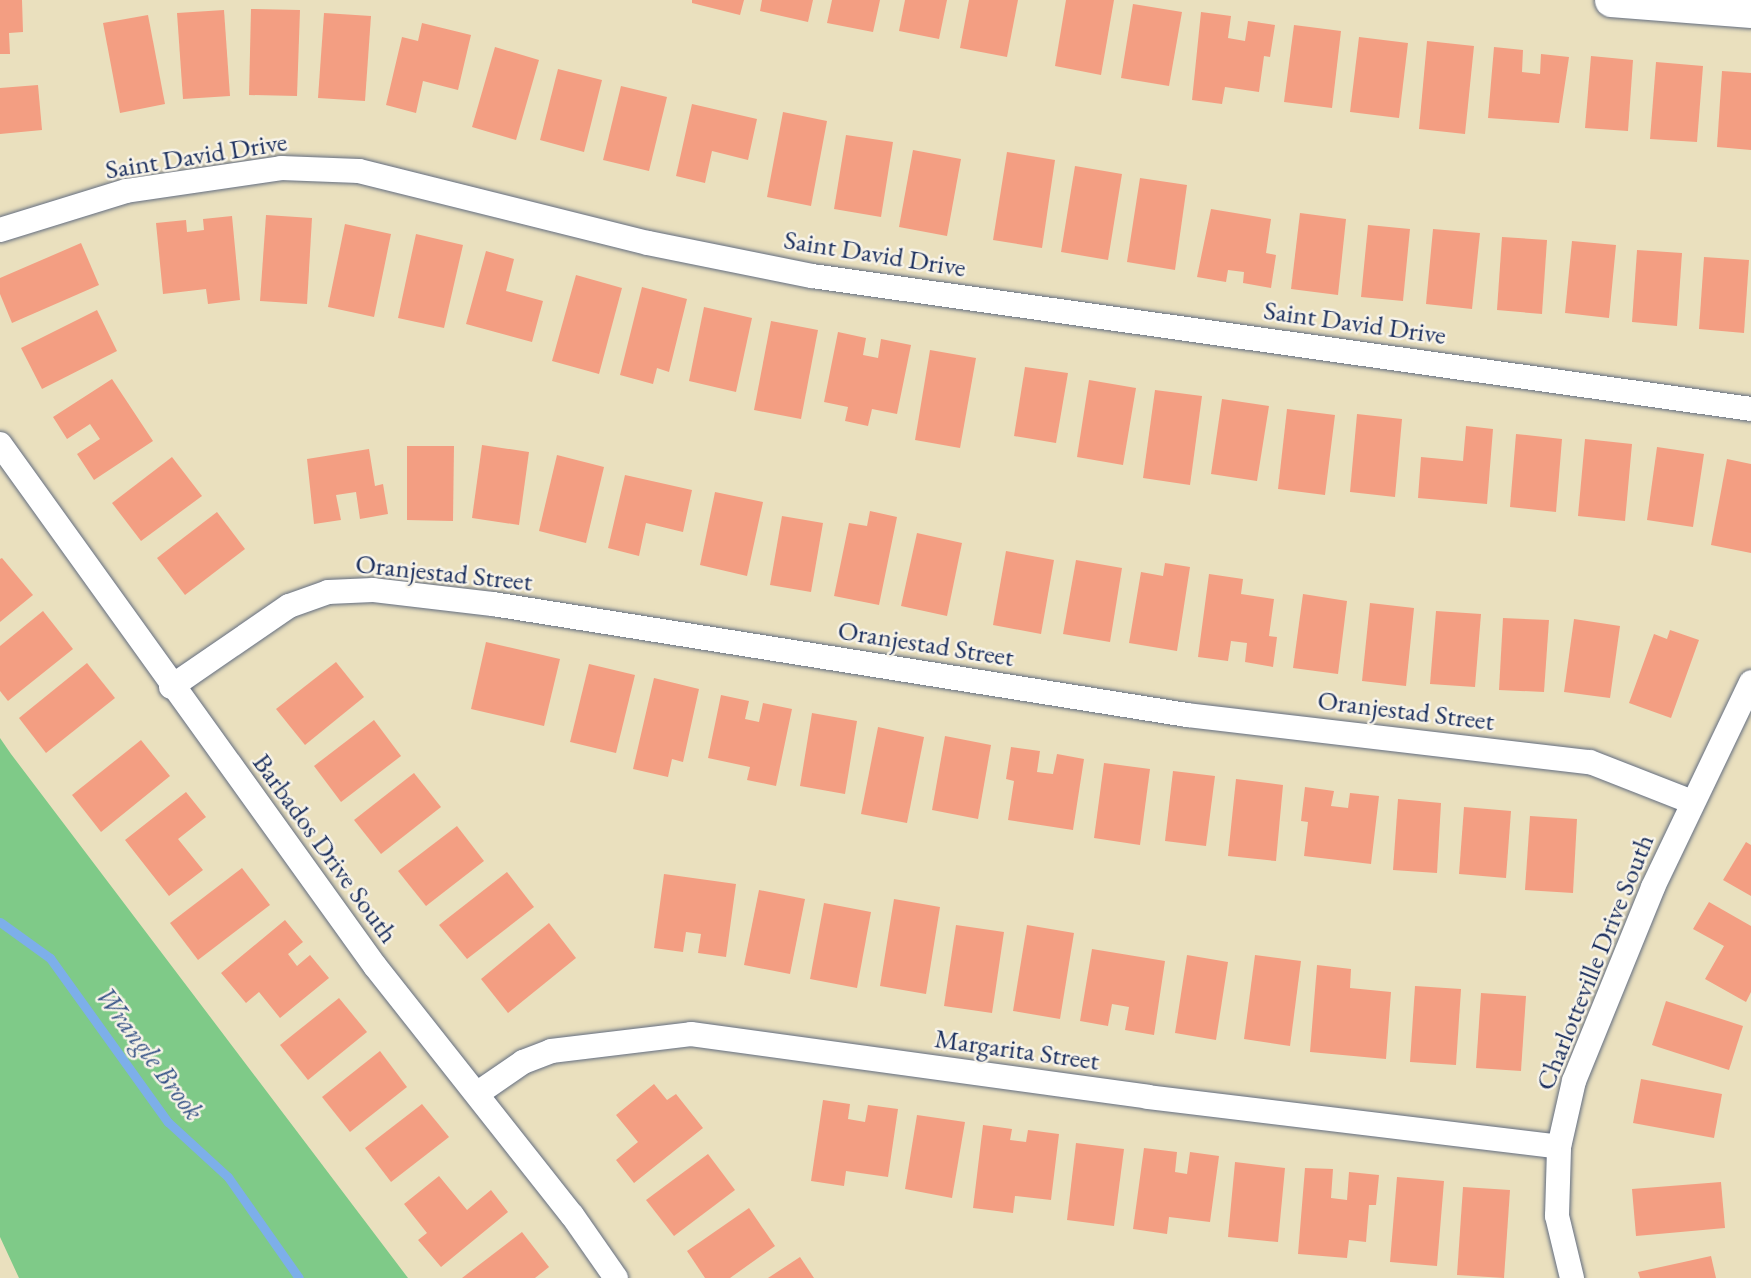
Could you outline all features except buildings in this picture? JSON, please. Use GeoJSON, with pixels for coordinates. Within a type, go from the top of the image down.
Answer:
{"type":"FeatureCollection","features":[{"type":"Feature","properties":{"kind":"street"},"geometry":{"type":"LineString","coordinates":[[1611,0],[1751,11]]}},
{"type":"Feature","properties":{"kind":"street","name":"Saint David Drive"},"geometry":{"type":"LineString","coordinates":[[0,230],[126,191],[281,168],[359,171],[648,243],[812,276],[1751,409]]}},
{"type":"Feature","properties":{"kind":"street","name":"Barbados Drive South"},"geometry":{"type":"LineString","coordinates":[[0,444],[171,687],[375,966],[478,1093],[616,1278]]}},
{"type":"Feature","properties":{"kind":"street","name":"Oranjestad Street"},"geometry":{"type":"LineString","coordinates":[[171,687],[289,606],[328,592],[373,590],[493,604],[1188,715],[1590,762],[1692,802]]}},
{"type":"Feature","properties":{"kind":"street","name":"Charlotteville Drive South"},"geometry":{"type":"LineString","coordinates":[[1572,1278],[1557,1216],[1559,1147],[1574,1081],[1653,887],[1751,682]]}},
{"type":"Feature","properties":{"kind":"street","name":"Margarita Street"},"geometry":{"type":"LineString","coordinates":[[478,1093],[523,1062],[551,1051],[690,1034],[1148,1097],[1559,1147]]}},
{"type":"Feature","properties":{"kind":"green space"},"geometry":{"type":"Polygon","coordinates":[[[0,738],[408,1278],[19,1278],[0,1237],[0,738]]]}},
{"type":"Feature","properties":{"kind":"waterway","name":"Wrangle Brook"},"geometry":{"type":"LineString","coordinates":[[0,922],[50,958],[168,1122],[228,1177],[299,1278]]}}]}
